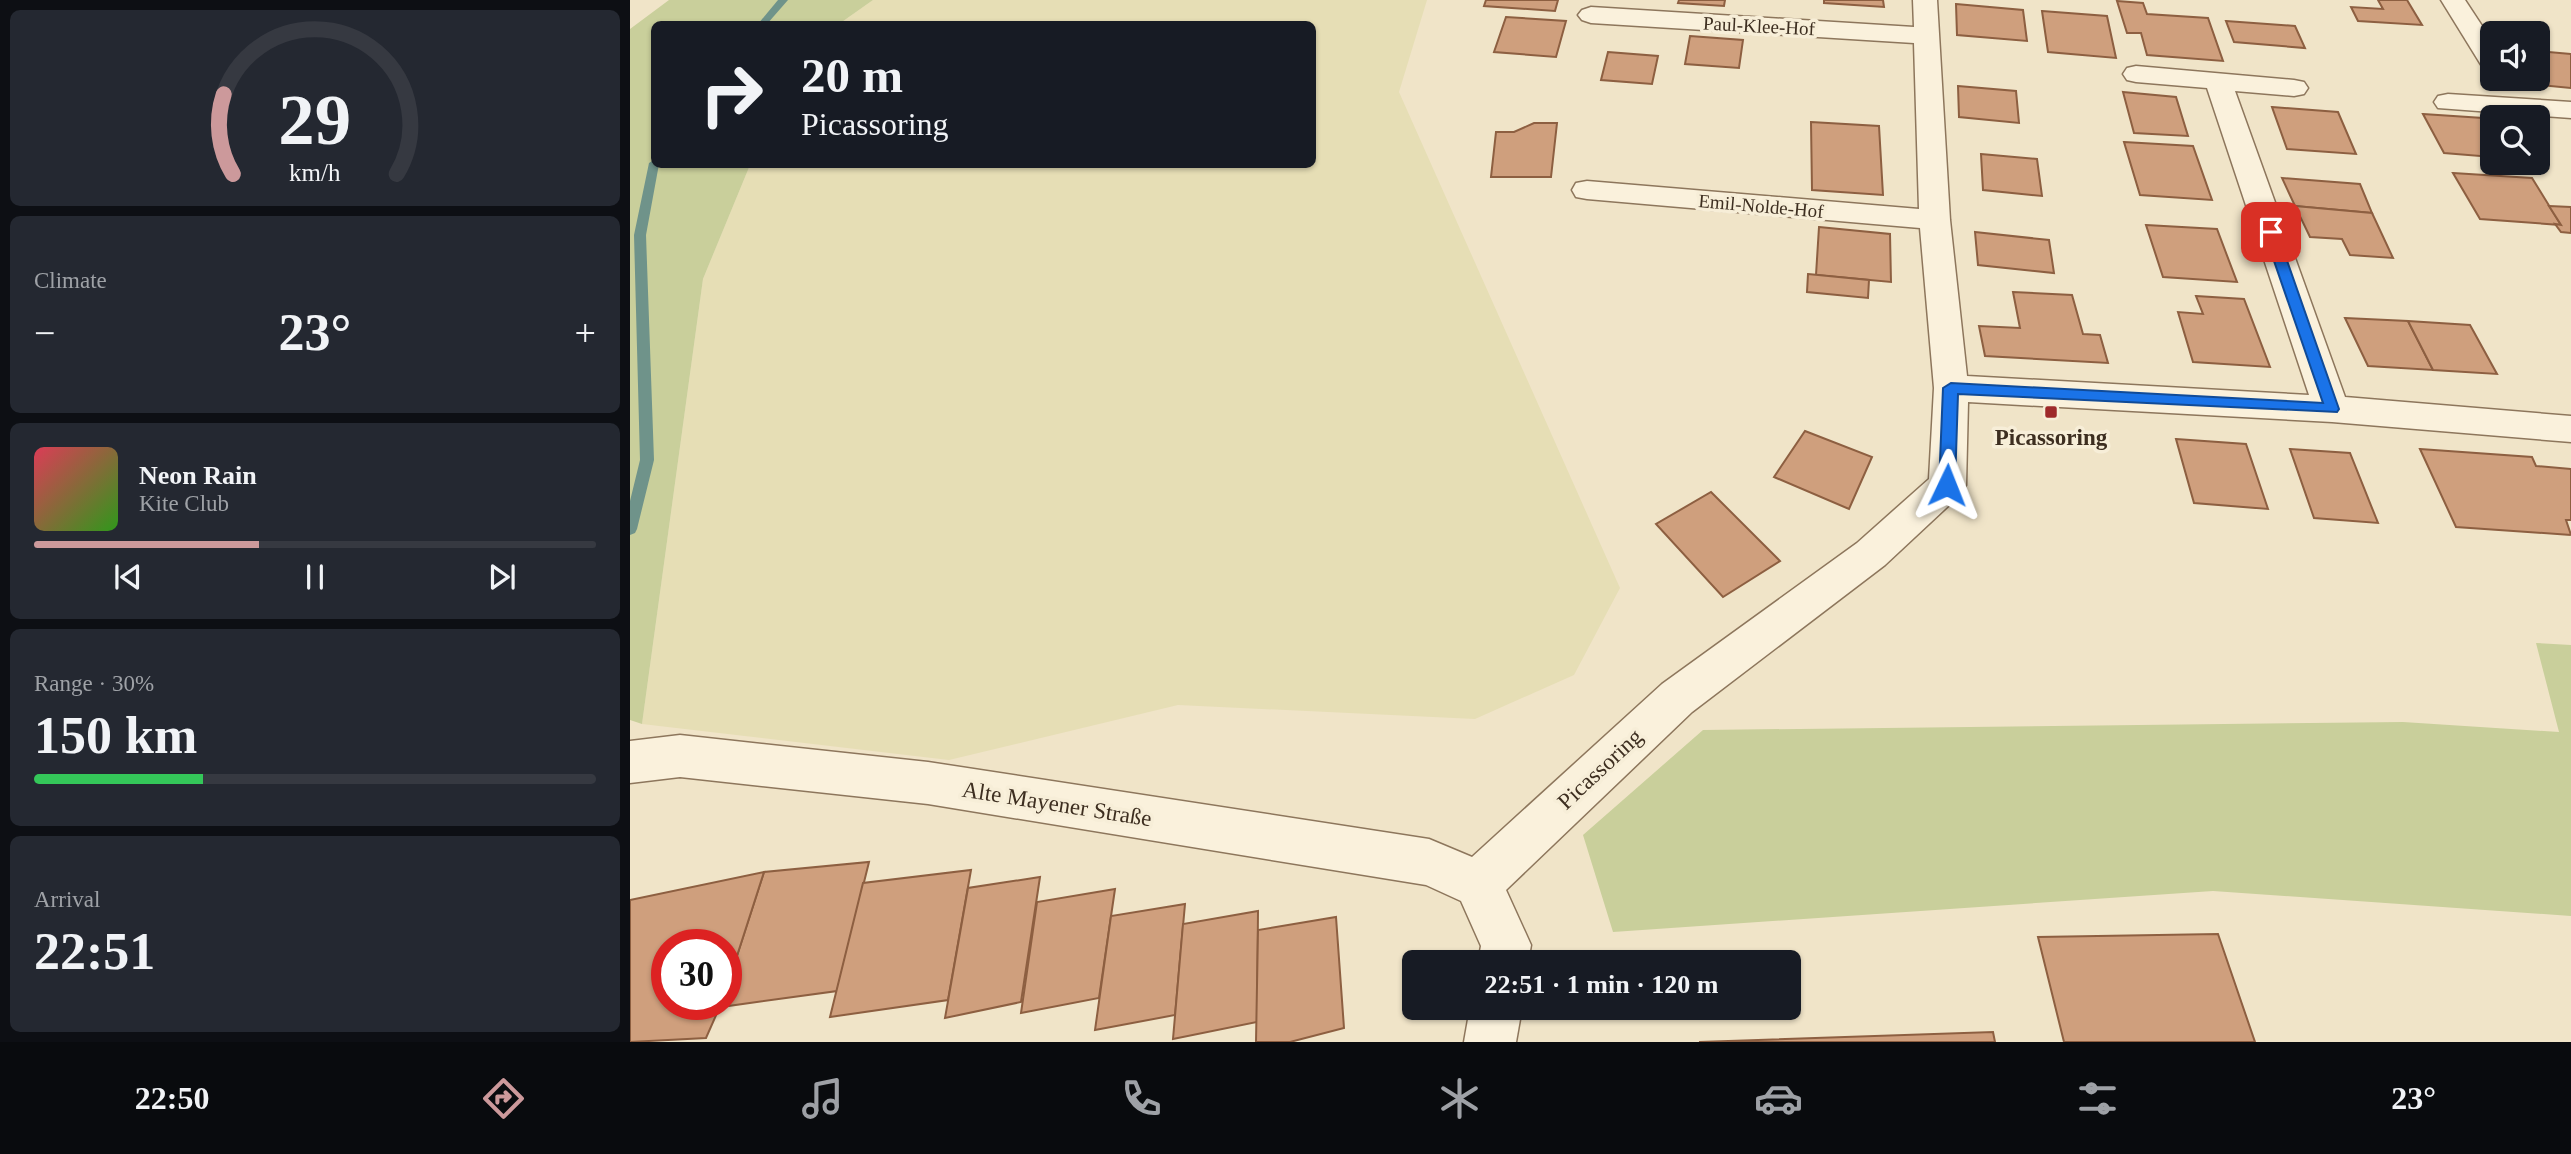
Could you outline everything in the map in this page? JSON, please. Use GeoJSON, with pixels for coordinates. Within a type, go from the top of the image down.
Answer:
{"type":"FeatureCollection","features":[{"type":"Feature","properties":{"kind":"street","name":"Picassoring"},"geometry":{"type":"LineString","coordinates":[[1478,884],[1677,698],[1871,554],[1947,485],[1951,388],[1935,220],[1925,0]]}},
{"type":"Feature","properties":{"kind":"street"},"geometry":{"type":"LineString","coordinates":[[2453,0],[2480,43]]}},
{"type":"Feature","properties":{"kind":"street","name":"Paul-Klee-Hof"},"geometry":{"type":"LineString","coordinates":[[1591,15],[1927,36]]}},
{"type":"Feature","properties":{"kind":"street"},"geometry":{"type":"LineString","coordinates":[[2136,74],[2294,88]]}},
{"type":"Feature","properties":{"kind":"street"},"geometry":{"type":"LineString","coordinates":[[2218,81],[2332,409]]}},
{"type":"Feature","properties":{"kind":"street"},"geometry":{"type":"LineString","coordinates":[[2448,102],[2501,105]]}},
{"type":"Feature","properties":{"kind":"street"},"geometry":{"type":"LineString","coordinates":[[2550,108],[2571,110]]}},
{"type":"Feature","properties":{"kind":"street","name":"Emil-Nolde-Hof"},"geometry":{"type":"LineString","coordinates":[[1587,190],[1935,220]]}},
{"type":"Feature","properties":{"kind":"street"},"geometry":{"type":"LineString","coordinates":[[1951,388],[2332,409],[2571,429]]}},
{"type":"Feature","properties":{"kind":"street","name":"Alte Mayener Straße"},"geometry":{"type":"LineString","coordinates":[[630,762],[680,756],[928,783],[1429,862],[1478,884]]}},
{"type":"Feature","properties":{"kind":"street"},"geometry":{"type":"LineString","coordinates":[[1478,884],[1506,945],[1505,950]]}},
{"type":"Feature","properties":{"kind":"street"},"geometry":{"type":"LineString","coordinates":[[1490,1042],[1494,1020]]}},
{"type":"Feature","properties":{"kind":"shaded area"},"geometry":{"type":"Polygon","coordinates":[[[873,0],[1427,0],[1399,92],[1620,588],[1574,675],[1475,719],[1178,705],[949,760],[642,724],[703,279],[749,168],[1316,168],[1316,21],[843,21],[873,0]]]}},
{"type":"Feature","properties":{"kind":"green space"},"geometry":{"type":"Polygon","coordinates":[[[669,0],[873,0],[843,21],[651,21],[651,168],[749,168],[703,279],[642,724],[630,720],[630,29],[669,0]]]}},
{"type":"Feature","properties":{"kind":"green space"},"geometry":{"type":"Polygon","coordinates":[[[2536,643],[2571,645],[2571,916],[2213,891],[1613,932],[1583,835],[1703,730],[2403,722],[2559,732],[2536,643]]]}},
{"type":"Feature","properties":{"kind":"building"},"geometry":{"type":"Polygon","coordinates":[[[1486,0],[1558,0],[1555,11],[1484,6],[1486,0]]]}},
{"type":"Feature","properties":{"kind":"building"},"geometry":{"type":"Polygon","coordinates":[[[1679,0],[1725,0],[1724,6],[1678,3],[1679,0]]]}},
{"type":"Feature","properties":{"kind":"building"},"geometry":{"type":"Polygon","coordinates":[[[1824,0],[1883,0],[1884,7],[1824,3],[1824,0]]]}},
{"type":"Feature","properties":{"kind":"building"},"geometry":{"type":"Polygon","coordinates":[[[2378,0],[2407,0],[2422,25],[2358,21],[2351,7],[2383,9],[2378,0]]]}},
{"type":"Feature","properties":{"kind":"building"},"geometry":{"type":"Polygon","coordinates":[[[2117,1],[2143,3],[2147,14],[2208,18],[2223,61],[2147,55],[2141,33],[2127,33],[2117,1]]]}},
{"type":"Feature","properties":{"kind":"building"},"geometry":{"type":"Polygon","coordinates":[[[1956,4],[2023,10],[2027,41],[1957,35],[1956,4]]]}},
{"type":"Feature","properties":{"kind":"building"},"geometry":{"type":"Polygon","coordinates":[[[2042,11],[2107,16],[2116,58],[2048,52],[2042,11]]]}},
{"type":"Feature","properties":{"kind":"building"},"geometry":{"type":"Polygon","coordinates":[[[1506,17],[1566,21],[1556,57],[1494,52],[1506,17]]]}},
{"type":"Feature","properties":{"kind":"building"},"geometry":{"type":"Polygon","coordinates":[[[2226,21],[2295,26],[2305,48],[2234,42],[2226,21]]]}},
{"type":"Feature","properties":{"kind":"building"},"geometry":{"type":"Polygon","coordinates":[[[1690,36],[1743,40],[1739,68],[1685,64],[1690,36]]]}},
{"type":"Feature","properties":{"kind":"building"},"geometry":{"type":"Polygon","coordinates":[[[1608,52],[1658,56],[1652,84],[1601,80],[1608,52]]]}},
{"type":"Feature","properties":{"kind":"building"},"geometry":{"type":"Polygon","coordinates":[[[2550,52],[2571,54],[2571,88],[2550,86],[2550,52]]]}},
{"type":"Feature","properties":{"kind":"building"},"geometry":{"type":"Polygon","coordinates":[[[1958,86],[2016,91],[2019,123],[1959,117],[1958,86]]]}},
{"type":"Feature","properties":{"kind":"building"},"geometry":{"type":"Polygon","coordinates":[[[2123,92],[2176,97],[2188,136],[2134,133],[2123,92]]]}},
{"type":"Feature","properties":{"kind":"building"},"geometry":{"type":"Polygon","coordinates":[[[2272,107],[2338,112],[2356,154],[2287,149],[2272,107]]]}},
{"type":"Feature","properties":{"kind":"building"},"geometry":{"type":"Polygon","coordinates":[[[2423,114],[2480,118],[2480,156],[2444,153],[2423,114]]]}},
{"type":"Feature","properties":{"kind":"building"},"geometry":{"type":"Polygon","coordinates":[[[1811,122],[1879,126],[1883,195],[1812,190],[1811,122]]]}},
{"type":"Feature","properties":{"kind":"building"},"geometry":{"type":"Polygon","coordinates":[[[1534,123],[1557,123],[1551,177],[1491,177],[1496,132],[1514,132],[1534,123]]]}},
{"type":"Feature","properties":{"kind":"building"},"geometry":{"type":"Polygon","coordinates":[[[2124,142],[2193,146],[2212,200],[2140,195],[2124,142]]]}},
{"type":"Feature","properties":{"kind":"building"},"geometry":{"type":"Polygon","coordinates":[[[1981,154],[2037,159],[2042,196],[1983,190],[1981,154]]]}},
{"type":"Feature","properties":{"kind":"building"},"geometry":{"type":"Polygon","coordinates":[[[2453,173],[2532,178],[2561,225],[2480,219],[2453,173]]]}},
{"type":"Feature","properties":{"kind":"building"},"geometry":{"type":"Polygon","coordinates":[[[2282,178],[2360,184],[2372,213],[2295,206],[2282,178]]]}},
{"type":"Feature","properties":{"kind":"building"},"geometry":{"type":"Polygon","coordinates":[[[2295,206],[2372,213],[2393,258],[2350,255],[2342,239],[2310,237],[2295,206]]]}},
{"type":"Feature","properties":{"kind":"building"},"geometry":{"type":"Polygon","coordinates":[[[2549,206],[2571,207],[2571,233],[2561,232],[2555,224],[2561,225],[2549,206]]]}},
{"type":"Feature","properties":{"kind":"building"},"geometry":{"type":"Polygon","coordinates":[[[2146,225],[2217,229],[2237,282],[2163,277],[2146,225]]]}},
{"type":"Feature","properties":{"kind":"building"},"geometry":{"type":"Polygon","coordinates":[[[1819,227],[1890,234],[1891,282],[1816,275],[1819,227]]]}},
{"type":"Feature","properties":{"kind":"building"},"geometry":{"type":"Polygon","coordinates":[[[1975,232],[2049,240],[2054,273],[1978,265],[1975,232]]]}},
{"type":"Feature","properties":{"kind":"building"},"geometry":{"type":"Polygon","coordinates":[[[1808,274],[1869,280],[1868,298],[1807,292],[1808,274]]]}},
{"type":"Feature","properties":{"kind":"building"},"geometry":{"type":"Polygon","coordinates":[[[2013,292],[2072,295],[2083,334],[2100,335],[2108,363],[1985,356],[1979,326],[2020,328],[2013,292]]]}},
{"type":"Feature","properties":{"kind":"building"},"geometry":{"type":"Polygon","coordinates":[[[2196,296],[2244,299],[2270,367],[2193,362],[2178,312],[2203,314],[2196,296]]]}},
{"type":"Feature","properties":{"kind":"building"},"geometry":{"type":"Polygon","coordinates":[[[2345,318],[2408,321],[2433,370],[2368,366],[2345,318]]]}},
{"type":"Feature","properties":{"kind":"building"},"geometry":{"type":"Polygon","coordinates":[[[2408,321],[2470,325],[2497,374],[2433,370],[2408,321]]]}},
{"type":"Feature","properties":{"kind":"building"},"geometry":{"type":"Polygon","coordinates":[[[1805,431],[1872,457],[1849,509],[1774,477],[1805,431]]]}},
{"type":"Feature","properties":{"kind":"building"},"geometry":{"type":"Polygon","coordinates":[[[2176,439],[2246,444],[2268,509],[2194,503],[2176,439]]]}},
{"type":"Feature","properties":{"kind":"building"},"geometry":{"type":"Polygon","coordinates":[[[2290,449],[2350,453],[2378,523],[2314,518],[2290,449]]]}},
{"type":"Feature","properties":{"kind":"building"},"geometry":{"type":"Polygon","coordinates":[[[2420,449],[2532,457],[2536,466],[2571,469],[2571,520],[2566,520],[2571,535],[2456,527],[2420,449]]]}},
{"type":"Feature","properties":{"kind":"building"},"geometry":{"type":"Polygon","coordinates":[[[1711,492],[1780,561],[1723,597],[1656,524],[1711,492]]]}},
{"type":"Feature","properties":{"kind":"building"},"geometry":{"type":"Polygon","coordinates":[[[869,862],[837,991],[742,1004],[742,940],[764,872],[869,862]]]}},
{"type":"Feature","properties":{"kind":"building"},"geometry":{"type":"Polygon","coordinates":[[[971,870],[948,1000],[830,1017],[863,883],[971,870]]]}},
{"type":"Feature","properties":{"kind":"building"},"geometry":{"type":"Polygon","coordinates":[[[764,872],[742,940],[742,929],[651,929],[651,1020],[714,1020],[706,1038],[630,1042],[630,900],[764,872]]]}},
{"type":"Feature","properties":{"kind":"building"},"geometry":{"type":"Polygon","coordinates":[[[1040,877],[1021,1002],[945,1018],[968,888],[1040,877]]]}},
{"type":"Feature","properties":{"kind":"building"},"geometry":{"type":"Polygon","coordinates":[[[1115,889],[1099,998],[1021,1013],[1037,902],[1115,889]]]}},
{"type":"Feature","properties":{"kind":"building"},"geometry":{"type":"Polygon","coordinates":[[[1185,904],[1175,1015],[1095,1030],[1111,916],[1185,904]]]}},
{"type":"Feature","properties":{"kind":"building"},"geometry":{"type":"Polygon","coordinates":[[[1258,911],[1257,1022],[1173,1039],[1183,924],[1258,911]]]}},
{"type":"Feature","properties":{"kind":"building"},"geometry":{"type":"Polygon","coordinates":[[[1336,917],[1344,1028],[1290,1042],[1256,1042],[1258,930],[1336,917]]]}},
{"type":"Feature","properties":{"kind":"building"},"geometry":{"type":"Polygon","coordinates":[[[2218,934],[2255,1042],[2064,1042],[2038,937],[2218,934]]]}},
{"type":"Feature","properties":{"kind":"building"},"geometry":{"type":"Polygon","coordinates":[[[1993,1032],[1995,1042],[1699,1042],[1993,1032]]]}},
{"type":"Feature","properties":{"kind":"waterway"},"geometry":{"type":"LineString","coordinates":[[765,21],[783,0]]}},
{"type":"Feature","properties":{"kind":"waterway"},"geometry":{"type":"LineString","coordinates":[[630,529],[647,460],[640,235],[653,168]]}},
{"type":"Feature","properties":{"kind":"place","name":"Picassoring"},"geometry":{"type":"Point","coordinates":[2051,412]}},
{"type":"Feature","properties":{"kind":"route"},"geometry":{"type":"LineString","coordinates":[[1947,485],[1951,388],[2332,409],[2271,232]]}}]}
